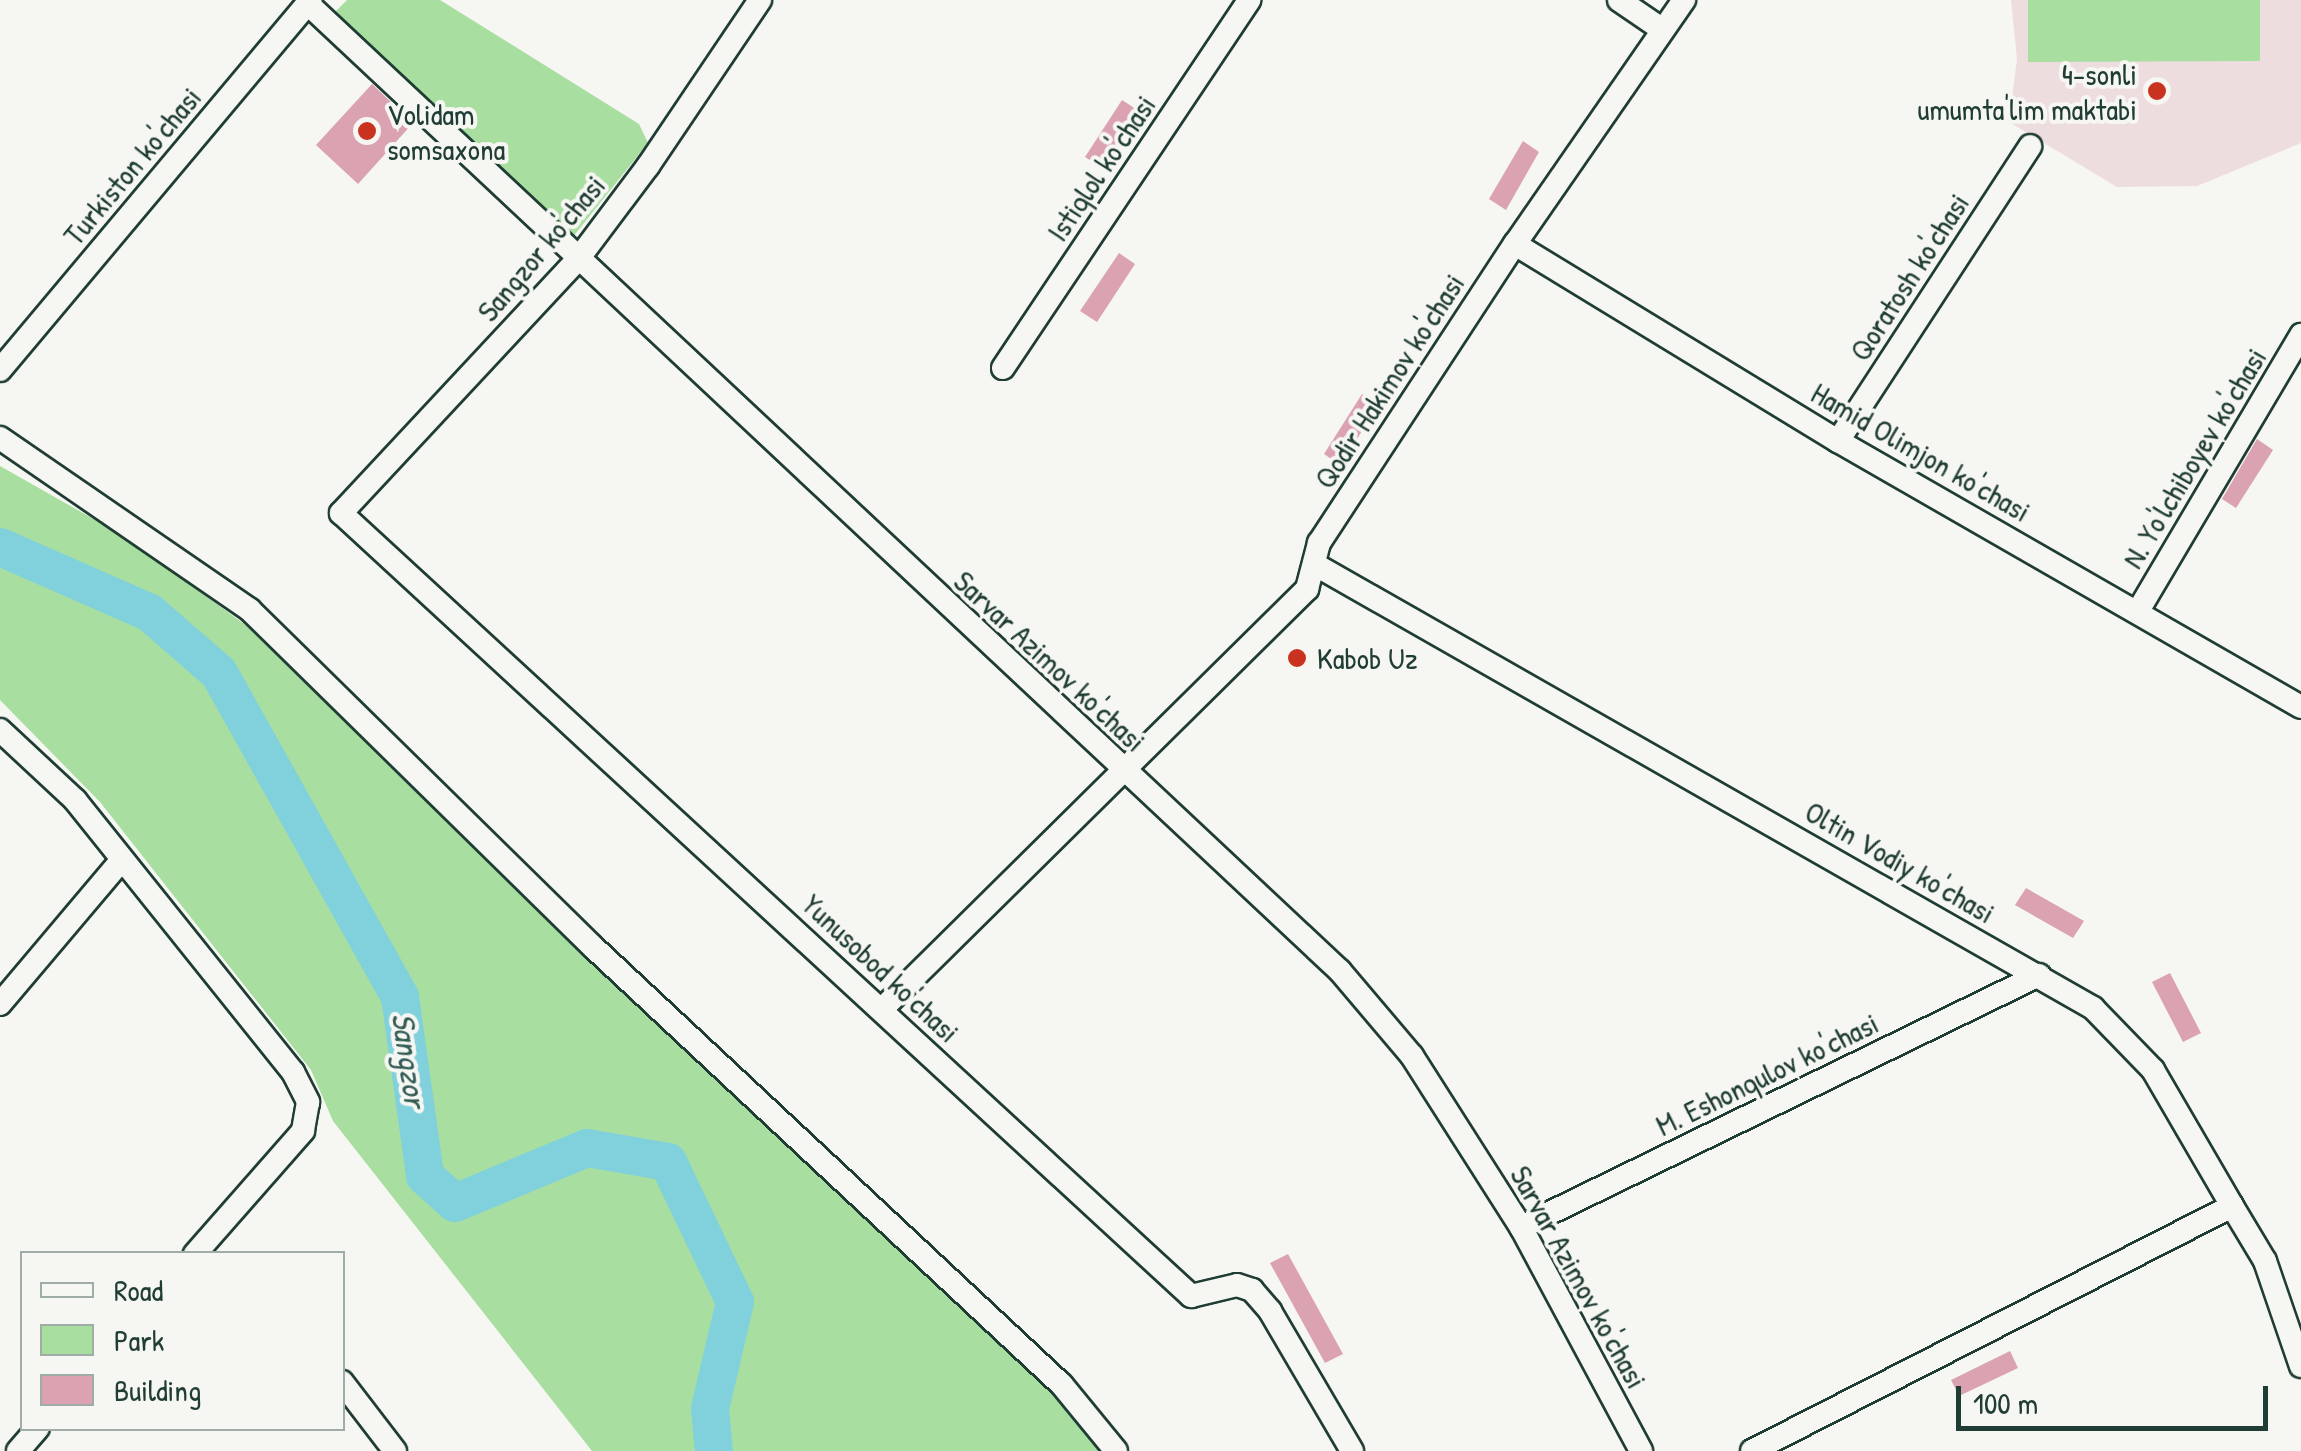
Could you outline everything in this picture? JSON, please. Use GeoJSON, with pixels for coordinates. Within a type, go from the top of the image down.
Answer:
{"type":"FeatureCollection","features":[{"type":"Feature","properties":{"kind":"street","name":"Sangzor ko'chasi"},"geometry":{"type":"LineString","coordinates":[[341,512],[578,258],[648,166],[760,0]]}},
{"type":"Feature","properties":{"kind":"street","name":"Istiqlol ko'chasi"},"geometry":{"type":"LineString","coordinates":[[1003,368],[1249,0]]}},
{"type":"Feature","properties":{"kind":"street"},"geometry":{"type":"LineString","coordinates":[[1619,0],[1662,30]]}},
{"type":"Feature","properties":{"kind":"street","name":"Qodir Hakimov ko'chasi"},"geometry":{"type":"LineString","coordinates":[[882,1009],[1307,589],[1319,543],[1515,244],[1684,0]]}},
{"type":"Feature","properties":{"kind":"street","name":"Sarvar Azimov ko'chasi"},"geometry":{"type":"LineString","coordinates":[[309,2],[1340,971],[1412,1056],[1521,1227],[1640,1451]]}},
{"type":"Feature","properties":{"kind":"street","name":"Turkiston ko'chasi"},"geometry":{"type":"LineString","coordinates":[[0,370],[309,2]]}},
{"type":"Feature","properties":{"kind":"street","name":"Qoratosh ko'chasi"},"geometry":{"type":"LineString","coordinates":[[1838,441],[2030,146]]}},
{"type":"Feature","properties":{"kind":"street","name":"Hamid Olimjon ko'chasi"},"geometry":{"type":"LineString","coordinates":[[1515,244],[1838,441],[2301,707]]}},
{"type":"Feature","properties":{"kind":"street","name":"N. Yo'lchiboyev ko'chasi"},"geometry":{"type":"LineString","coordinates":[[2138,611],[2301,335]]}},
{"type":"Feature","properties":{"kind":"street"},"geometry":{"type":"LineString","coordinates":[[0,438],[250,610],[592,946],[1062,1385],[1116,1451]]}},
{"type":"Feature","properties":{"kind":"street","name":"Yunusobod ko'chasi"},"geometry":{"type":"LineString","coordinates":[[341,512],[1191,1296],[1200,1298],[1236,1284],[1252,1290],[1270,1311],[1352,1451]]}},
{"type":"Feature","properties":{"kind":"street","name":"Oltin Vodiy ko'chasi"},"geometry":{"type":"LineString","coordinates":[[1314,564],[2093,1008],[2153,1070],[2265,1261],[2301,1366]]}},
{"type":"Feature","properties":{"kind":"street"},"geometry":{"type":"LineString","coordinates":[[0,730],[75,800],[120,862],[293,1072],[308,1102],[303,1132],[210,1248]]}},
{"type":"Feature","properties":{"kind":"street"},"geometry":{"type":"LineString","coordinates":[[0,1004],[120,862]]}},
{"type":"Feature","properties":{"kind":"street","name":"M. Eshonqulov ko'chasi"},"geometry":{"type":"LineString","coordinates":[[1521,1227],[2039,976]]}},
{"type":"Feature","properties":{"kind":"street"},"geometry":{"type":"LineString","coordinates":[[1752,1451],[2232,1206]]}},
{"type":"Feature","properties":{"kind":"street"},"geometry":{"type":"LineString","coordinates":[[345,1386],[394,1451]]}},
{"type":"Feature","properties":{"kind":"street"},"geometry":{"type":"LineString","coordinates":[[0,1434],[16,1451],[35,1431]]}},
{"type":"Feature","properties":{"kind":"shaded area","name":"4-sonli umumta'lim maktabi"},"geometry":{"type":"Polygon","coordinates":[[[2011,0],[2301,0],[2301,143],[2197,186],[2117,187],[2009,122],[2017,59],[2011,0]]]}},
{"type":"Feature","properties":{"kind":"green space"},"geometry":{"type":"Polygon","coordinates":[[[347,0],[440,0],[639,124],[648,143],[572,238],[334,13],[347,0]]]}},
{"type":"Feature","properties":{"kind":"green space"},"geometry":{"type":"Polygon","coordinates":[[[2028,0],[2260,0],[2260,61],[2028,62],[2028,0]]]}},
{"type":"Feature","properties":{"kind":"green space"},"geometry":{"type":"Polygon","coordinates":[[[0,466],[120,534],[247,626],[633,1000],[1062,1400],[1100,1451],[592,1451],[333,1121],[311,1070],[100,802],[0,700],[0,466]]]}},
{"type":"Feature","properties":{"kind":"building","name":"Volidam somsaxona"},"geometry":{"type":"Polygon","coordinates":[[[372,84],[413,123],[358,184],[316,145],[372,84]]]}},
{"type":"Feature","properties":{"kind":"building"},"geometry":{"type":"Polygon","coordinates":[[[1122,100],[1139,111],[1101,167],[1085,157],[1122,100]]]}},
{"type":"Feature","properties":{"kind":"building"},"geometry":{"type":"Polygon","coordinates":[[[1523,141],[1539,152],[1506,210],[1489,199],[1523,141]]]}},
{"type":"Feature","properties":{"kind":"building"},"geometry":{"type":"Polygon","coordinates":[[[1119,253],[1135,264],[1097,322],[1080,311],[1119,253]]]}},
{"type":"Feature","properties":{"kind":"building"},"geometry":{"type":"Polygon","coordinates":[[[1362,394],[1379,405],[1340,465],[1324,454],[1362,394]]]}},
{"type":"Feature","properties":{"kind":"building"},"geometry":{"type":"Polygon","coordinates":[[[2257,439],[2273,450],[2236,508],[2222,499],[2257,439]]]}},
{"type":"Feature","properties":{"kind":"building"},"geometry":{"type":"Polygon","coordinates":[[[2026,888],[2084,921],[2073,938],[2015,905],[2026,888]]]}},
{"type":"Feature","properties":{"kind":"building"},"geometry":{"type":"Polygon","coordinates":[[[2170,973],[2201,1033],[2183,1042],[2152,982],[2170,973]]]}},
{"type":"Feature","properties":{"kind":"building"},"geometry":{"type":"Polygon","coordinates":[[[1288,1254],[1343,1354],[1325,1363],[1270,1263],[1288,1254]]]}},
{"type":"Feature","properties":{"kind":"building"},"geometry":{"type":"Polygon","coordinates":[[[2010,1351],[2018,1368],[1959,1396],[1951,1380],[2010,1351]]]}},
{"type":"Feature","properties":{"kind":"waterway","name":"Sangzor"},"geometry":{"type":"LineString","coordinates":[[0,547],[150,613],[219,673],[400,997],[425,1176],[455,1203],[587,1148],[668,1162],[735,1302],[710,1409],[714,1451]]}},
{"type":"Feature","properties":{"kind":"place","name":"4-sonli umumta'lim maktabi"},"geometry":{"type":"Point","coordinates":[2157,91]}},
{"type":"Feature","properties":{"kind":"place","name":"Volidam somsaxona"},"geometry":{"type":"Point","coordinates":[367,131]}},
{"type":"Feature","properties":{"kind":"place","name":"Kabob Uz"},"geometry":{"type":"Point","coordinates":[1297,658]}}]}
